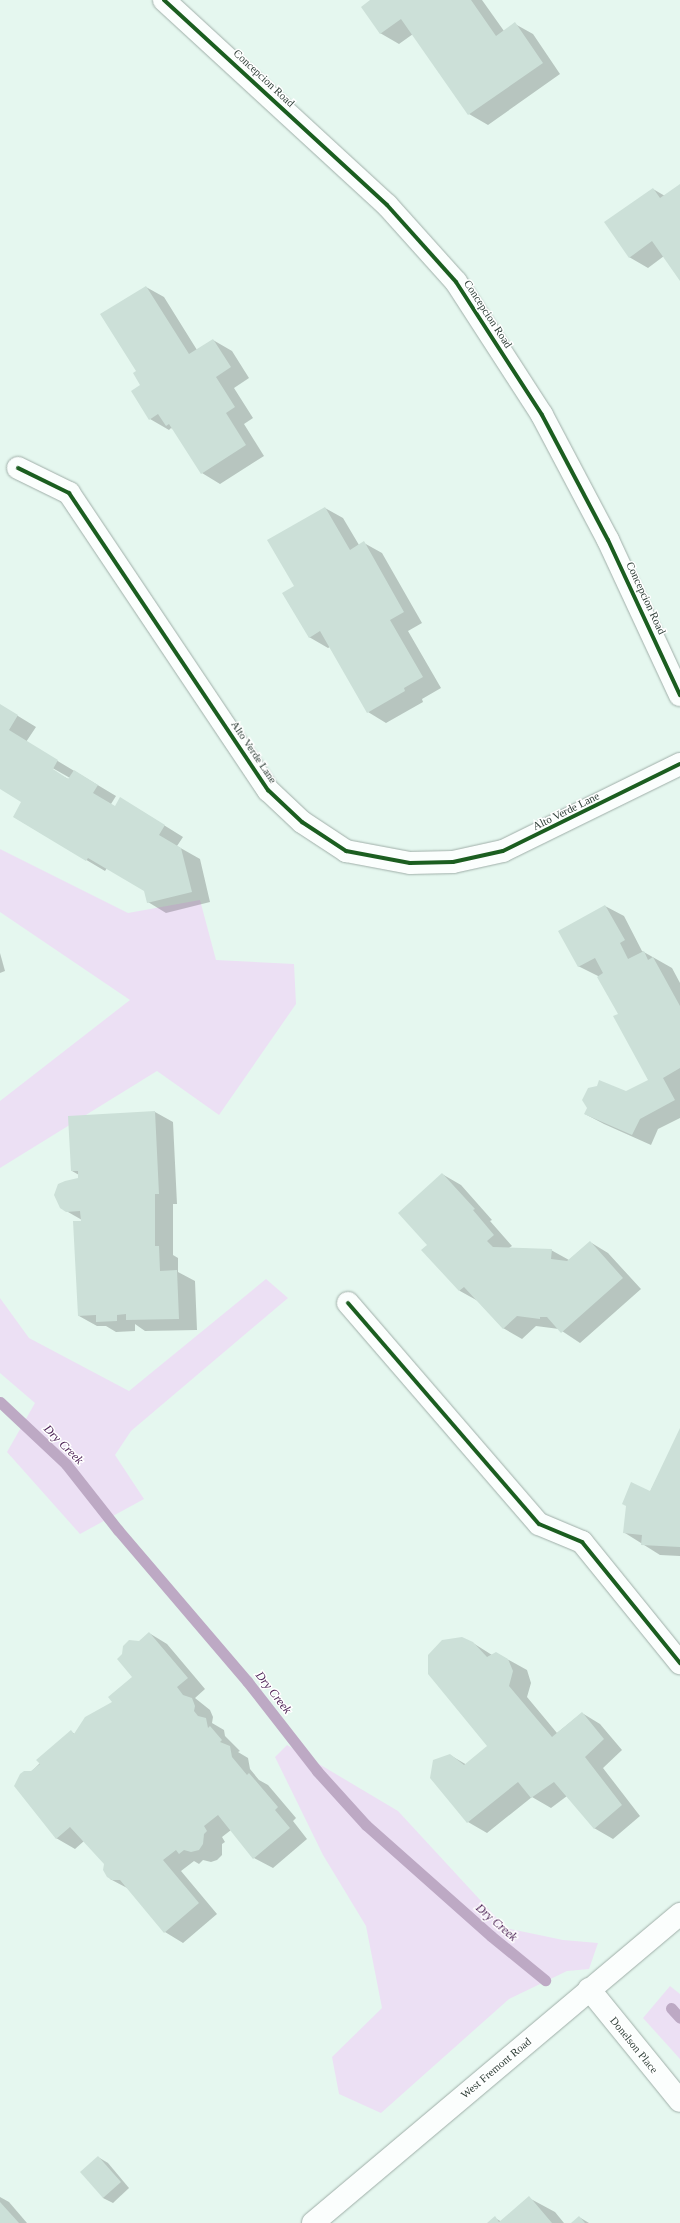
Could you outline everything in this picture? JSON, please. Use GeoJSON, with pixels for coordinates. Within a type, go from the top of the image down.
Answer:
{"type":"FeatureCollection","features":[{"type":"Feature","properties":{"kind":"street","name":"Concepcion Road"},"geometry":{"type":"LineString","coordinates":[[164,0],[387,205],[456,282],[542,415],[608,540],[680,695]]}},
{"type":"Feature","properties":{"kind":"street","name":"Alto Verde Lane"},"geometry":{"type":"LineString","coordinates":[[18,468],[69,493],[268,790],[302,822],[346,851],[410,864],[453,862],[503,851],[680,764]]}},
{"type":"Feature","properties":{"kind":"street"},"geometry":{"type":"LineString","coordinates":[[348,1303],[539,1524],[582,1542],[680,1663]]}},
{"type":"Feature","properties":{"kind":"street","name":"West Fremont Road"},"geometry":{"type":"LineString","coordinates":[[313,2223],[589,1989],[680,1914]]}},
{"type":"Feature","properties":{"kind":"street","name":"Donelson Place"},"geometry":{"type":"LineString","coordinates":[[589,1989],[680,2101]]}},
{"type":"Feature","properties":{"kind":"shaded area"},"geometry":{"type":"Polygon","coordinates":[[[0,849],[128,913],[200,900],[216,960],[294,964],[296,1004],[219,1115],[157,1071],[0,1168],[0,1101],[130,1000],[0,912],[0,849]]]}},
{"type":"Feature","properties":{"kind":"shaded area"},"geometry":{"type":"Polygon","coordinates":[[[266,1279],[288,1298],[131,1431],[115,1455],[144,1499],[80,1534],[7,1452],[35,1403],[0,1373],[0,1298],[29,1338],[129,1391],[266,1279]]]}},
{"type":"Feature","properties":{"kind":"shaded area"},"geometry":{"type":"Polygon","coordinates":[[[287,1745],[398,1811],[506,1928],[563,1940],[598,1943],[589,1969],[567,1971],[509,1999],[381,2113],[339,2094],[332,2057],[382,2008],[366,1926],[323,1855],[275,1757],[287,1745]]]}},
{"type":"Feature","properties":{"kind":"shaded area"},"geometry":{"type":"Polygon","coordinates":[[[670,1986],[680,1994],[680,2059],[643,2018],[670,1986]]]}},
{"type":"Feature","properties":{"kind":"building"},"geometry":{"type":"Polygon","coordinates":[[[370,0],[471,0],[496,36],[515,22],[543,63],[468,115],[401,19],[380,34],[361,7],[370,0]]]}},
{"type":"Feature","properties":{"kind":"building"},"geometry":{"type":"Polygon","coordinates":[[[680,184],[680,281],[652,241],[629,258],[604,222],[653,188],[660,198],[680,184]]]}},
{"type":"Feature","properties":{"kind":"building"},"geometry":{"type":"Polygon","coordinates":[[[146,286],[189,354],[213,339],[231,367],[216,377],[235,407],[226,413],[246,445],[201,474],[169,424],[166,426],[158,414],[149,420],[131,391],[140,385],[133,373],[136,371],[100,314],[146,286]]]}},
{"type":"Feature","properties":{"kind":"building"},"geometry":{"type":"Polygon","coordinates":[[[325,507],[350,550],[364,541],[404,612],[390,620],[423,677],[404,688],[405,691],[367,713],[320,631],[309,638],[282,593],[294,586],[267,540],[325,507]]]}},
{"type":"Feature","properties":{"kind":"building"},"geometry":{"type":"Polygon","coordinates":[[[0,704],[18,715],[9,730],[58,760],[53,769],[68,779],[74,770],[98,785],[93,793],[115,806],[120,797],[165,825],[159,835],[181,848],[192,892],[147,903],[144,891],[88,858],[86,861],[13,817],[21,802],[0,789],[0,704]]]}},
{"type":"Feature","properties":{"kind":"building"},"geometry":{"type":"Polygon","coordinates":[[[605,905],[625,940],[620,943],[628,959],[644,951],[648,960],[653,957],[680,1006],[680,1068],[663,1078],[675,1100],[640,1119],[632,1135],[584,1114],[587,1108],[582,1100],[588,1088],[597,1086],[599,1080],[626,1091],[648,1080],[613,1016],[618,1014],[597,977],[603,973],[595,958],[578,967],[558,931],[605,905]]]}},
{"type":"Feature","properties":{"kind":"building"},"geometry":{"type":"Polygon","coordinates":[[[155,1111],[159,1194],[155,1194],[155,1246],[159,1246],[160,1271],[177,1270],[179,1319],[126,1320],[126,1314],[117,1315],[117,1321],[96,1322],[96,1315],[78,1316],[73,1221],[81,1221],[80,1211],[66,1212],[60,1208],[54,1195],[58,1184],[78,1178],[78,1171],[71,1171],[68,1116],[155,1111]]]}},
{"type":"Feature","properties":{"kind":"building"},"geometry":{"type":"Polygon","coordinates":[[[442,1173],[475,1209],[473,1210],[494,1235],[487,1241],[493,1247],[552,1249],[551,1259],[567,1261],[590,1241],[623,1278],[561,1333],[547,1317],[540,1317],[540,1319],[517,1316],[503,1329],[464,1287],[459,1291],[421,1250],[427,1245],[398,1213],[442,1173]]]}},
{"type":"Feature","properties":{"kind":"building"},"geometry":{"type":"Polygon","coordinates":[[[680,1428],[680,1547],[641,1545],[642,1535],[623,1533],[626,1506],[622,1504],[631,1482],[650,1491],[680,1428]]]}},
{"type":"Feature","properties":{"kind":"building"},"geometry":{"type":"Polygon","coordinates":[[[149,1632],[188,1678],[177,1687],[183,1695],[192,1698],[195,1706],[194,1711],[198,1716],[206,1718],[208,1728],[210,1726],[222,1740],[220,1742],[230,1746],[232,1757],[247,1775],[249,1773],[278,1807],[275,1810],[290,1828],[253,1859],[218,1815],[204,1826],[207,1831],[204,1834],[203,1844],[199,1850],[191,1852],[184,1850],[179,1854],[176,1850],[163,1860],[199,1903],[164,1933],[120,1880],[112,1880],[107,1877],[103,1870],[104,1864],[70,1827],[56,1839],[14,1786],[20,1774],[24,1771],[31,1771],[40,1764],[36,1760],[71,1730],[74,1734],[85,1717],[112,1702],[108,1697],[132,1677],[117,1659],[122,1654],[123,1646],[129,1640],[139,1641],[149,1632]]]}},
{"type":"Feature","properties":{"kind":"building"},"geometry":{"type":"Polygon","coordinates":[[[462,1637],[473,1642],[487,1657],[496,1652],[508,1659],[513,1671],[509,1686],[552,1737],[582,1712],[604,1739],[585,1757],[622,1805],[594,1829],[554,1782],[531,1798],[518,1782],[467,1823],[430,1778],[433,1760],[450,1754],[464,1765],[487,1746],[428,1674],[428,1655],[442,1640],[462,1637]]]}},
{"type":"Feature","properties":{"kind":"building"},"geometry":{"type":"Polygon","coordinates":[[[98,2156],[121,2182],[103,2198],[80,2172],[98,2156]]]}},
{"type":"Feature","properties":{"kind":"building"},"geometry":{"type":"Polygon","coordinates":[[[529,2196],[552,2223],[487,2223],[495,2216],[499,2222],[529,2196]]]}},
{"type":"Feature","properties":{"kind":"building"},"geometry":{"type":"Polygon","coordinates":[[[0,2202],[19,2223],[0,2223],[0,2202]]]}},
{"type":"Feature","properties":{"kind":"building"},"geometry":{"type":"Polygon","coordinates":[[[579,2216],[585,2223],[571,2223],[579,2216]]]}},
{"type":"Feature","properties":{"kind":"waterway","name":"Dry Creek"},"geometry":{"type":"LineString","coordinates":[[0,1402],[66,1464],[118,1530],[247,1681],[317,1771],[366,1825],[491,1936],[545,1980]]}},
{"type":"Feature","properties":{"kind":"waterway","name":"Dry Creek"},"geometry":{"type":"LineString","coordinates":[[671,2008],[680,2018]]}},
{"type":"Feature","properties":{"kind":"cycle path"},"geometry":{"type":"LineString","coordinates":[[164,0],[387,205],[456,282],[542,415],[608,540],[680,695]]}},
{"type":"Feature","properties":{"kind":"cycle path"},"geometry":{"type":"LineString","coordinates":[[18,468],[69,493],[268,790],[302,822],[346,851],[410,863],[453,862],[503,851],[680,764]]}},
{"type":"Feature","properties":{"kind":"cycle path"},"geometry":{"type":"LineString","coordinates":[[348,1303],[539,1524],[582,1542],[680,1663]]}}]}
